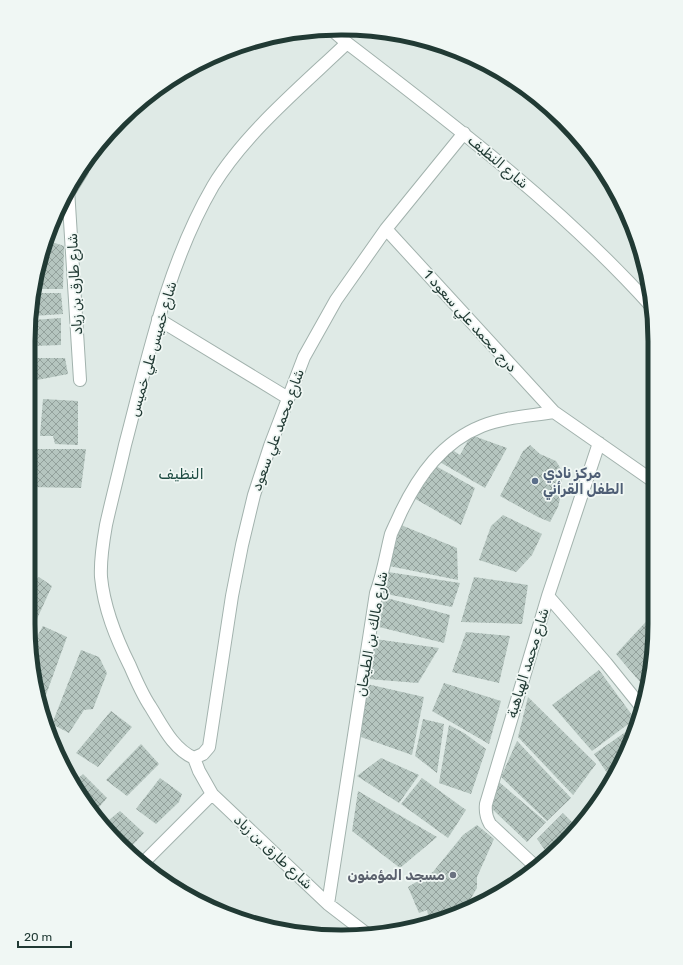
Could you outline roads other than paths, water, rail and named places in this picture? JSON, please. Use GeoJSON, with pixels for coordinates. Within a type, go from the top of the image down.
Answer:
{"type":"FeatureCollection","features":[{"type":"Feature","properties":{"kind":"street","name":"شارع النظيف"},"geometry":{"type":"LineString","coordinates":[[338,35],[464,134],[561,216],[632,284],[645,298]]}},
{"type":"Feature","properties":{"kind":"street","name":"شارع خميس علي خميس"},"geometry":{"type":"LineString","coordinates":[[102,545],[112,499],[158,320],[185,243],[198,213],[214,184],[255,132],[347,43]]}},
{"type":"Feature","properties":{"kind":"street","name":"شارع محمد علي سعود"},"geometry":{"type":"LineString","coordinates":[[190,756],[203,754],[209,747],[232,596],[256,488],[270,446],[304,357],[336,300],[386,229],[464,134]]}},
{"type":"Feature","properties":{"kind":"street","name":"شارع طارق بن زياد"},"geometry":{"type":"LineString","coordinates":[[70,201],[80,380]]}},
{"type":"Feature","properties":{"kind":"street","name":"درج محمد علي سعود 1"},"geometry":{"type":"LineString","coordinates":[[386,229],[554,412]]}},
{"type":"Feature","properties":{"kind":"street"},"geometry":{"type":"LineString","coordinates":[[158,320],[288,398]]}},
{"type":"Feature","properties":{"kind":"street"},"geometry":{"type":"LineString","coordinates":[[554,412],[648,477]]}},
{"type":"Feature","properties":{"kind":"street","name":"شارع مالك بن الطيحان"},"geometry":{"type":"LineString","coordinates":[[328,904],[376,593],[392,533],[412,490],[434,459],[455,440],[482,426],[505,419],[554,412]]}},
{"type":"Feature","properties":{"kind":"street","name":"شارع محمد الهباهبة"},"geometry":{"type":"LineString","coordinates":[[532,864],[490,824],[486,818],[485,811],[548,596],[599,443]]}},
{"type":"Feature","properties":{"kind":"street","name":"شارع طارق بن زياد"},"geometry":{"type":"LineString","coordinates":[[102,545],[101,577],[107,609],[115,636],[144,697],[171,739],[190,756],[212,794],[328,904],[361,929]]}},
{"type":"Feature","properties":{"kind":"street"},"geometry":{"type":"LineString","coordinates":[[548,596],[638,703]]}},
{"type":"Feature","properties":{"kind":"street"},"geometry":{"type":"LineString","coordinates":[[146,860],[212,794]]}},
{"type":"Feature","properties":{"kind":"place","name":"مركز نادي الطفل القرأني"},"geometry":{"type":"Point","coordinates":[535,481]}},
{"type":"Feature","properties":{"kind":"place","name":"مسجد المؤمنون"},"geometry":{"type":"Point","coordinates":[453,875]}},
{"type":"Feature","properties":{"kind":"district","name":"النظيف"},"geometry":{"type":"Point","coordinates":[181,474]}}]}
